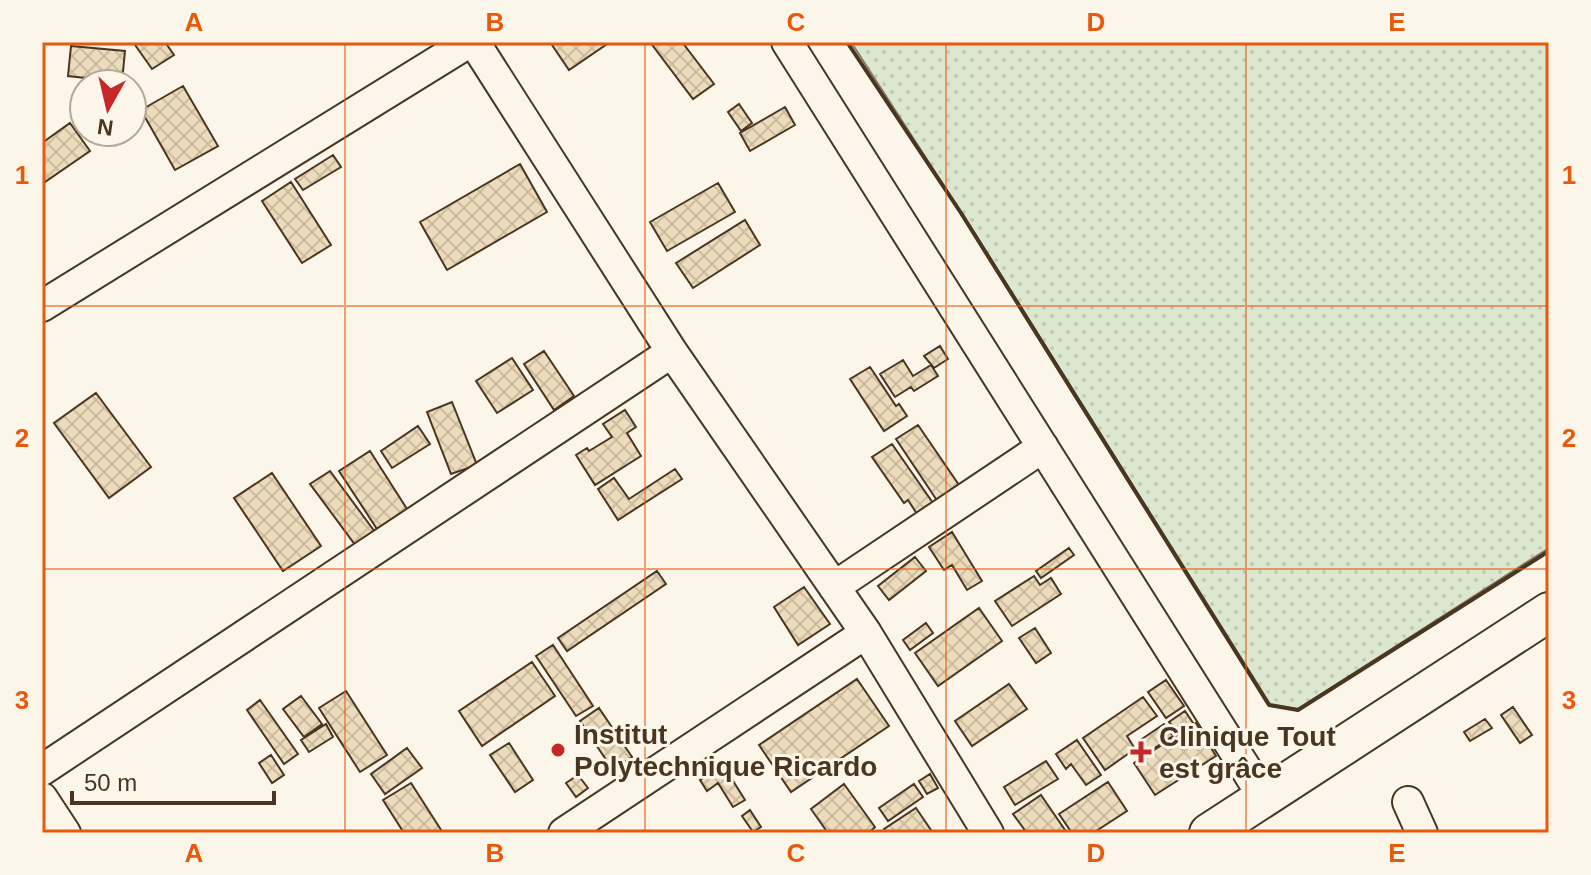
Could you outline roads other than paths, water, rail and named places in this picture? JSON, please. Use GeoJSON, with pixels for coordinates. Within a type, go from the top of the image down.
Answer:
{"type":"FeatureCollection","features":[{"type":"Feature","properties":{"kind":"main road"},"geometry":{"type":"LineString","coordinates":[[1209,833],[1549,612]]}},
{"type":"Feature","properties":{"kind":"street"},"geometry":{"type":"LineString","coordinates":[[42,306],[471,42],[672,352],[866,633],[988,833]]}},
{"type":"Feature","properties":{"kind":"street"},"geometry":{"type":"LineString","coordinates":[[787,42],[1263,796]]}},
{"type":"Feature","properties":{"kind":"street"},"geometry":{"type":"LineString","coordinates":[[42,770],[672,352]]}},
{"type":"Feature","properties":{"kind":"street"},"geometry":{"type":"LineString","coordinates":[[834,587],[1043,447]]}},
{"type":"Feature","properties":{"kind":"street"},"geometry":{"type":"LineString","coordinates":[[564,833],[866,633]]}},
{"type":"Feature","properties":{"kind":"street"},"geometry":{"type":"LineString","coordinates":[[42,798],[65,833]]}},
{"type":"Feature","properties":{"kind":"street"},"geometry":{"type":"LineString","coordinates":[[1408,802],[1422,833]]}},
{"type":"Feature","properties":{"kind":"place","name":"Institut Polytechnique Ricardo"},"geometry":{"type":"Point","coordinates":[558,750]}},
{"type":"Feature","properties":{"kind":"place","name":"Clinique Tout est grâce"},"geometry":{"type":"Point","coordinates":[1141,752]}}]}
